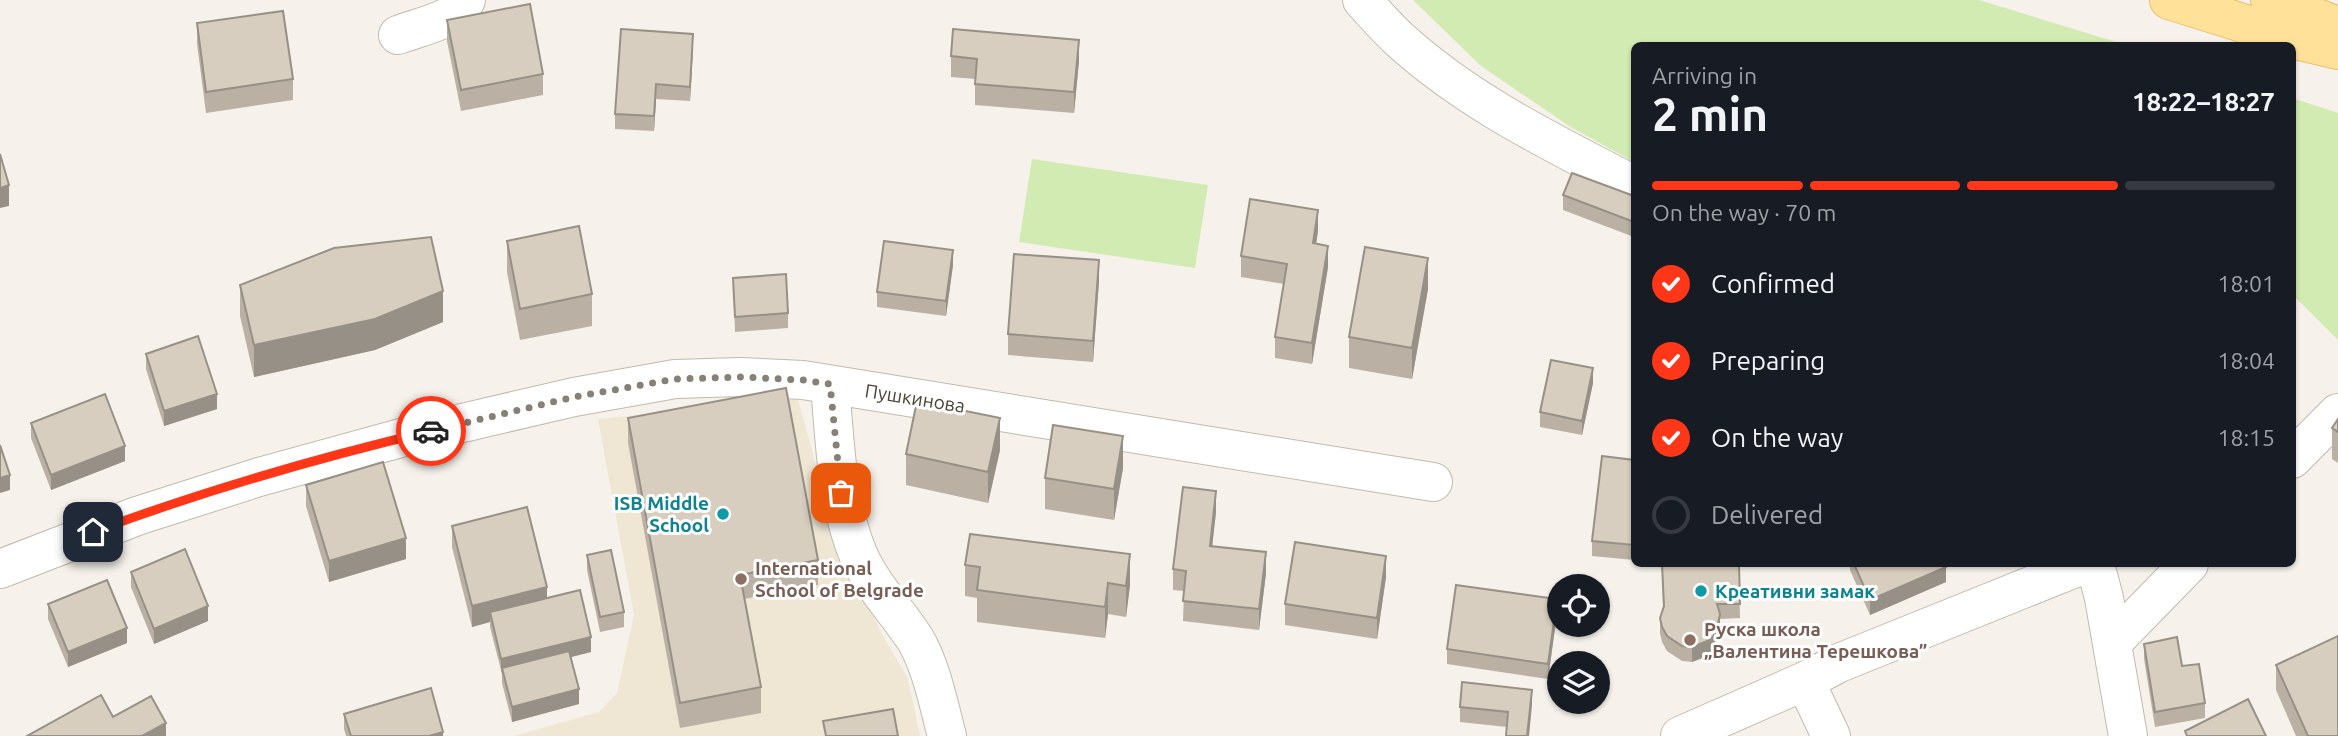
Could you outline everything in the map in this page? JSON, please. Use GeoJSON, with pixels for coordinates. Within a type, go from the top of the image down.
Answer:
{"type":"FeatureCollection","features":[{"type":"Feature","properties":{"kind":"main road"},"geometry":{"type":"LineString","coordinates":[[2169,0],[2300,41],[2338,50]]}},
{"type":"Feature","properties":{"kind":"main road"},"geometry":{"type":"LineString","coordinates":[[2270,0],[2338,26]]}},
{"type":"Feature","properties":{"kind":"street"},"geometry":{"type":"LineString","coordinates":[[398,35],[447,16],[463,6],[466,0]]}},
{"type":"Feature","properties":{"kind":"street"},"geometry":{"type":"LineString","coordinates":[[1362,0],[1415,52],[1498,111],[1631,183]]}},
{"type":"Feature","properties":{"kind":"street","name":"Пушкинова"},"geometry":{"type":"LineString","coordinates":[[0,569],[137,516],[259,477],[408,436],[574,397],[675,379],[740,377],[803,380],[1433,482]]}},
{"type":"Feature","properties":{"kind":"street"},"geometry":{"type":"LineString","coordinates":[[830,384],[838,477],[843,509],[852,537],[860,558],[922,653],[947,736]]}},
{"type":"Feature","properties":{"kind":"street"},"geometry":{"type":"LineString","coordinates":[[2296,455],[2338,413]]}},
{"type":"Feature","properties":{"kind":"street"},"geometry":{"type":"LineString","coordinates":[[1679,736],[1805,681],[1839,663],[2078,567]]}},
{"type":"Feature","properties":{"kind":"street"},"geometry":{"type":"LineString","coordinates":[[2096,567],[2104,598],[2128,736]]}},
{"type":"Feature","properties":{"kind":"street"},"geometry":{"type":"LineString","coordinates":[[2112,643],[2186,567]]}},
{"type":"Feature","properties":{"kind":"street"},"geometry":{"type":"LineString","coordinates":[[1805,681],[1831,736]]}},
{"type":"Feature","properties":{"kind":"shaded area","name":"International School of Belgrade"},"geometry":{"type":"Polygon","coordinates":[[[798,399],[837,543],[882,634],[908,679],[920,736],[514,736],[599,712],[617,693],[634,615],[598,419],[798,399]]]}},
{"type":"Feature","properties":{"kind":"green space"},"geometry":{"type":"Polygon","coordinates":[[[1413,0],[1979,0],[2116,42],[1631,42],[1631,160],[1569,126],[1481,66],[1413,0]]]}},
{"type":"Feature","properties":{"kind":"green space"},"geometry":{"type":"Polygon","coordinates":[[[2296,99],[2338,113],[2338,340],[2296,298],[2296,99]]]}},
{"type":"Feature","properties":{"kind":"green space"},"geometry":{"type":"Polygon","coordinates":[[[1032,159],[1208,185],[1195,268],[1019,242],[1032,159]]]}},
{"type":"Feature","properties":{"kind":"building"},"geometry":{"type":"Polygon","coordinates":[[[530,4],[543,74],[461,90],[447,20],[530,4]]]}},
{"type":"Feature","properties":{"kind":"building"},"geometry":{"type":"Polygon","coordinates":[[[283,11],[293,79],[206,92],[197,23],[283,11]]]}},
{"type":"Feature","properties":{"kind":"building"},"geometry":{"type":"Polygon","coordinates":[[[621,29],[693,34],[690,87],[656,84],[654,116],[615,114],[621,29]]]}},
{"type":"Feature","properties":{"kind":"building"},"geometry":{"type":"Polygon","coordinates":[[[953,29],[1079,40],[1074,92],[975,84],[977,59],[951,56],[953,29]]]}},
{"type":"Feature","properties":{"kind":"building"},"geometry":{"type":"Polygon","coordinates":[[[0,154],[9,185],[0,188],[0,154]]]}},
{"type":"Feature","properties":{"kind":"building"},"geometry":{"type":"Polygon","coordinates":[[[1572,173],[1631,195],[1631,221],[1563,195],[1572,173]]]}},
{"type":"Feature","properties":{"kind":"building"},"geometry":{"type":"Polygon","coordinates":[[[1250,199],[1318,210],[1313,243],[1328,246],[1312,343],[1275,337],[1287,264],[1241,256],[1250,199]]]}},
{"type":"Feature","properties":{"kind":"building"},"geometry":{"type":"Polygon","coordinates":[[[579,226],[592,294],[520,309],[507,241],[579,226]]]}},
{"type":"Feature","properties":{"kind":"building"},"geometry":{"type":"Polygon","coordinates":[[[431,237],[443,291],[375,319],[254,345],[240,285],[334,248],[431,237]]]}},
{"type":"Feature","properties":{"kind":"building"},"geometry":{"type":"Polygon","coordinates":[[[884,241],[953,250],[946,301],[877,292],[884,241]]]}},
{"type":"Feature","properties":{"kind":"building"},"geometry":{"type":"Polygon","coordinates":[[[1365,247],[1428,258],[1412,348],[1349,337],[1365,247]]]}},
{"type":"Feature","properties":{"kind":"building"},"geometry":{"type":"Polygon","coordinates":[[[1014,254],[1099,260],[1093,341],[1008,334],[1014,254]]]}},
{"type":"Feature","properties":{"kind":"building"},"geometry":{"type":"Polygon","coordinates":[[[786,274],[788,313],[735,317],[733,278],[786,274]]]}},
{"type":"Feature","properties":{"kind":"building"},"geometry":{"type":"Polygon","coordinates":[[[198,336],[217,394],[164,411],[146,354],[198,336]]]}},
{"type":"Feature","properties":{"kind":"building"},"geometry":{"type":"Polygon","coordinates":[[[1551,360],[1593,368],[1582,421],[1540,412],[1551,360]]]}},
{"type":"Feature","properties":{"kind":"building","name":"ISB Middle School"},"geometry":{"type":"Polygon","coordinates":[[[786,388],[818,560],[740,575],[761,687],[680,703],[628,418],[786,388]]]}},
{"type":"Feature","properties":{"kind":"building"},"geometry":{"type":"Polygon","coordinates":[[[105,394],[125,446],[51,475],[31,423],[105,394]]]}},
{"type":"Feature","properties":{"kind":"building"},"geometry":{"type":"Polygon","coordinates":[[[917,401],[1000,418],[988,472],[906,454],[917,401]]]}},
{"type":"Feature","properties":{"kind":"building"},"geometry":{"type":"Polygon","coordinates":[[[2338,419],[2338,432],[2332,428],[2338,419]]]}},
{"type":"Feature","properties":{"kind":"building"},"geometry":{"type":"Polygon","coordinates":[[[1053,425],[1123,436],[1114,489],[1045,478],[1053,425]]]}},
{"type":"Feature","properties":{"kind":"building"},"geometry":{"type":"Polygon","coordinates":[[[0,445],[10,475],[0,478],[0,445]]]}},
{"type":"Feature","properties":{"kind":"building"},"geometry":{"type":"Polygon","coordinates":[[[1602,456],[1631,460],[1631,545],[1592,541],[1602,456]]]}},
{"type":"Feature","properties":{"kind":"building"},"geometry":{"type":"Polygon","coordinates":[[[383,462],[406,538],[329,561],[306,485],[383,462]]]}},
{"type":"Feature","properties":{"kind":"building"},"geometry":{"type":"Polygon","coordinates":[[[1183,487],[1216,491],[1210,546],[1266,552],[1259,609],[1183,601],[1186,571],[1173,569],[1183,487]]]}},
{"type":"Feature","properties":{"kind":"building"},"geometry":{"type":"Polygon","coordinates":[[[527,507],[547,587],[472,606],[452,526],[527,507]]]}},
{"type":"Feature","properties":{"kind":"building"},"geometry":{"type":"Polygon","coordinates":[[[970,534],[1130,554],[1126,586],[1108,583],[1105,607],[977,590],[980,567],[965,565],[970,534]]]}},
{"type":"Feature","properties":{"kind":"building"},"geometry":{"type":"Polygon","coordinates":[[[1295,542],[1386,556],[1377,618],[1285,604],[1295,542]]]}},
{"type":"Feature","properties":{"kind":"building"},"geometry":{"type":"Polygon","coordinates":[[[185,549],[208,606],[154,629],[131,572],[185,549]]]}},
{"type":"Feature","properties":{"kind":"building"},"geometry":{"type":"Polygon","coordinates":[[[611,550],[624,612],[600,617],[587,555],[611,550]]]}},
{"type":"Feature","properties":{"kind":"building","name":"Креативни замак"},"geometry":{"type":"Polygon","coordinates":[[[1662,567],[1739,567],[1740,604],[1717,604],[1720,614],[1716,633],[1710,640],[1692,647],[1682,646],[1667,636],[1660,618],[1664,606],[1662,567]]]}},
{"type":"Feature","properties":{"kind":"building"},"geometry":{"type":"Polygon","coordinates":[[[1855,567],[1946,567],[1870,600],[1855,567]]]}},
{"type":"Feature","properties":{"kind":"building"},"geometry":{"type":"Polygon","coordinates":[[[107,580],[127,628],[68,652],[48,604],[107,580]]]}},
{"type":"Feature","properties":{"kind":"building"},"geometry":{"type":"Polygon","coordinates":[[[1456,585],[1547,598],[1547,637],[1552,637],[1550,651],[1547,651],[1547,664],[1447,649],[1456,585]]]}},
{"type":"Feature","properties":{"kind":"building"},"geometry":{"type":"Polygon","coordinates":[[[580,590],[591,637],[501,659],[490,612],[580,590]]]}},
{"type":"Feature","properties":{"kind":"building"},"geometry":{"type":"Polygon","coordinates":[[[2338,636],[2338,736],[2308,736],[2276,665],[2338,636]]]}},
{"type":"Feature","properties":{"kind":"building"},"geometry":{"type":"Polygon","coordinates":[[[2177,637],[2182,666],[2199,664],[2205,703],[2155,712],[2144,644],[2177,637]]]}},
{"type":"Feature","properties":{"kind":"building"},"geometry":{"type":"Polygon","coordinates":[[[569,651],[579,689],[512,707],[502,668],[569,651]]]}},
{"type":"Feature","properties":{"kind":"building"},"geometry":{"type":"Polygon","coordinates":[[[1462,682],[1532,690],[1527,736],[1506,736],[1508,712],[1460,707],[1462,682]]]}},
{"type":"Feature","properties":{"kind":"building"},"geometry":{"type":"Polygon","coordinates":[[[431,688],[443,732],[429,736],[351,736],[344,714],[431,688]]]}},
{"type":"Feature","properties":{"kind":"building"},"geometry":{"type":"Polygon","coordinates":[[[101,695],[113,717],[151,696],[166,723],[142,736],[27,736],[101,695]]]}},
{"type":"Feature","properties":{"kind":"building"},"geometry":{"type":"Polygon","coordinates":[[[2248,699],[2266,736],[2187,736],[2185,731],[2248,699]]]}},
{"type":"Feature","properties":{"kind":"building"},"geometry":{"type":"Polygon","coordinates":[[[893,709],[898,736],[826,736],[823,721],[893,709]]]}},
{"type":"Feature","properties":{"kind":"way so far"},"geometry":{"type":"LineString","coordinates":[[431,431],[574,397],[675,379],[740,377],[830,384],[841,493]]}},
{"type":"Feature","properties":{"kind":"place","name":"ISB Middle School"},"geometry":{"type":"Point","coordinates":[723,514]}},
{"type":"Feature","properties":{"kind":"place","name":"International School of Belgrade"},"geometry":{"type":"Point","coordinates":[741,579]}},
{"type":"Feature","properties":{"kind":"place","name":"Креативни замак"},"geometry":{"type":"Point","coordinates":[1701,591]}},
{"type":"Feature","properties":{"kind":"place","name":"Руска школа „Валентина Терешкова”"},"geometry":{"type":"Point","coordinates":[1690,640]}},
{"type":"Feature","properties":{"kind":"route"},"geometry":{"type":"LineString","coordinates":[[93,532],[259,477],[431,431]]}}]}
